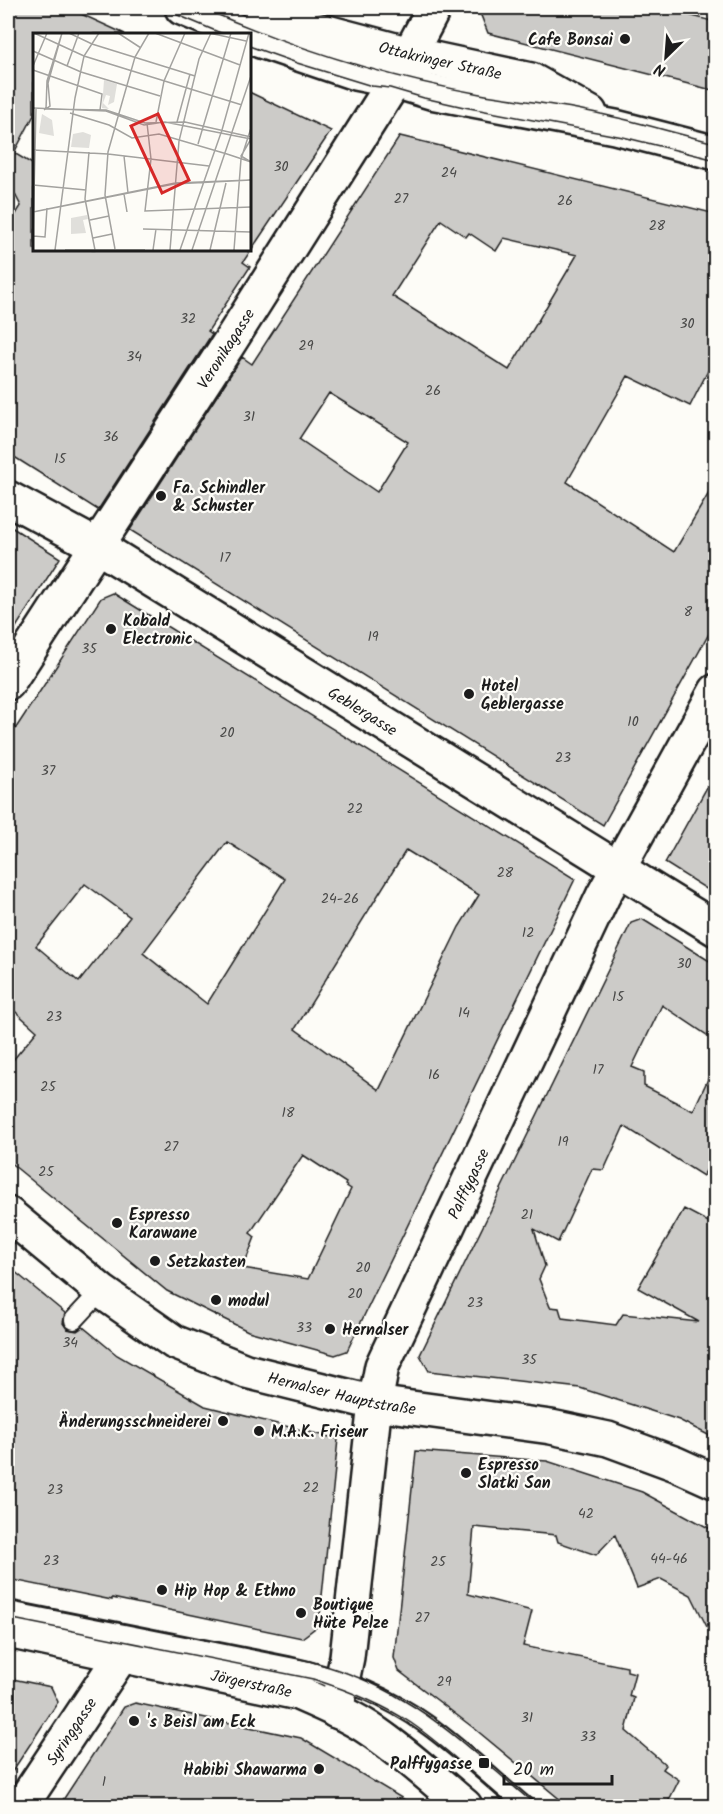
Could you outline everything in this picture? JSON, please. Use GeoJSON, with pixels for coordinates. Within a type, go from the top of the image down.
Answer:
{"type":"FeatureCollection","features":[{"type":"Feature","properties":{"kind":"street"},"geometry":{"type":"LineString","coordinates":[[182,8],[242,33]]}},
{"type":"Feature","properties":{"kind":"street","name":"Ottakringer Straße"},"geometry":{"type":"LineString","coordinates":[[260,8],[402,68],[430,92],[615,127],[716,153]]}},
{"type":"Feature","properties":{"kind":"street","name":"Veronikagasse"},"geometry":{"type":"LineString","coordinates":[[8,683],[236,333],[402,68],[434,8]]}},
{"type":"Feature","properties":{"kind":"street","name":"Ottakringer Straße"},"geometry":{"type":"LineString","coordinates":[[250,37],[355,73],[402,68]]}},
{"type":"Feature","properties":{"kind":"street","name":"Geblergasse"},"geometry":{"type":"LineString","coordinates":[[8,498],[97,546],[716,929]]}},
{"type":"Feature","properties":{"kind":"street","name":"Palffygasse"},"geometry":{"type":"LineString","coordinates":[[339,1695],[347,1657],[375,1404],[382,1366],[617,868],[716,691]]}},
{"type":"Feature","properties":{"kind":"street","name":"Hernalser Hauptstraße"},"geometry":{"type":"LineString","coordinates":[[8,1214],[101,1291],[174,1342],[246,1371],[375,1404],[551,1427],[608,1439],[676,1464],[716,1482]]}},
{"type":"Feature","properties":{"kind":"street","name":"Jörgerstraße"},"geometry":{"type":"LineString","coordinates":[[8,1631],[298,1694],[339,1695],[369,1728],[465,1806]]}},
{"type":"Feature","properties":{"kind":"street","name":"Syringgasse"},"geometry":{"type":"LineString","coordinates":[[21,1806],[121,1656]]}},
{"type":"Feature","properties":{"kind":"lane"},"geometry":{"type":"LineString","coordinates":[[75,1320],[101,1291]]}},
{"type":"Feature","properties":{"kind":"lane"},"geometry":{"type":"LineString","coordinates":[[8,1610],[288,1666],[339,1695],[387,1700],[428,1725],[524,1806]]}},
{"type":"Feature","properties":{"kind":"building"},"geometry":{"type":"Polygon","coordinates":[[[8,8],[68,8],[123,33],[33,33],[33,117],[14,153],[33,164],[33,250],[250,250],[250,92],[331,131],[243,262],[250,267],[208,331],[212,334],[98,510],[8,453],[8,227],[21,206],[8,181],[8,8]]]}},
{"type":"Feature","properties":{"kind":"building"},"geometry":{"type":"Polygon","coordinates":[[[478,8],[661,8],[716,22],[716,91],[488,33],[478,8]]]}},
{"type":"Feature","properties":{"kind":"building"},"geometry":{"type":"Polygon","coordinates":[[[400,136],[716,214],[716,355],[690,406],[628,376],[567,482],[674,552],[716,481],[716,621],[603,825],[130,530],[242,357],[252,364],[400,136]],[[441,220],[392,296],[509,370],[577,255],[504,238],[496,251],[469,233],[466,237],[441,220]],[[329,393],[299,439],[377,492],[408,442],[329,393]]]}},
{"type":"Feature","properties":{"kind":"building"},"geometry":{"type":"Polygon","coordinates":[[[8,525],[60,558],[8,640],[8,525]]]}},
{"type":"Feature","properties":{"kind":"building"},"geometry":{"type":"Polygon","coordinates":[[[113,593],[575,879],[347,1351],[335,1355],[248,1331],[167,1291],[8,1161],[8,1066],[37,1031],[8,1005],[8,740],[101,598],[113,593]],[[227,842],[143,953],[207,1004],[285,879],[227,842]],[[406,850],[295,1029],[379,1090],[459,927],[479,895],[406,850]],[[85,884],[36,946],[79,982],[130,917],[85,884]],[[303,1155],[250,1233],[255,1237],[243,1268],[308,1279],[351,1189],[345,1185],[346,1183],[303,1155]]]}},
{"type":"Feature","properties":{"kind":"building"},"geometry":{"type":"Polygon","coordinates":[[[716,771],[716,895],[665,863],[716,771]]]}},
{"type":"Feature","properties":{"kind":"building"},"geometry":{"type":"Polygon","coordinates":[[[642,919],[716,965],[716,1041],[662,1005],[632,1067],[644,1072],[644,1086],[693,1111],[716,1062],[716,1154],[703,1176],[624,1126],[604,1170],[592,1169],[558,1242],[534,1229],[545,1266],[539,1279],[550,1307],[559,1308],[562,1318],[616,1325],[623,1314],[699,1322],[638,1288],[684,1209],[716,1226],[716,1439],[679,1420],[580,1388],[429,1371],[420,1355],[631,923],[642,919]]]}},
{"type":"Feature","properties":{"kind":"building"},"geometry":{"type":"Polygon","coordinates":[[[8,1266],[65,1313],[63,1323],[67,1329],[77,1331],[83,1327],[117,1355],[205,1406],[338,1439],[319,1625],[302,1638],[112,1598],[112,1600],[8,1579],[8,1266]]]}},
{"type":"Feature","properties":{"kind":"building"},"geometry":{"type":"Polygon","coordinates":[[[416,1451],[547,1461],[642,1492],[716,1532],[716,1645],[691,1595],[661,1579],[637,1588],[615,1535],[596,1555],[558,1542],[556,1535],[474,1527],[468,1594],[532,1611],[523,1646],[627,1667],[627,1671],[635,1673],[629,1696],[634,1698],[626,1731],[666,1765],[663,1769],[679,1780],[666,1806],[568,1806],[475,1729],[399,1671],[394,1658],[416,1451]]]}},
{"type":"Feature","properties":{"kind":"building"},"geometry":{"type":"Polygon","coordinates":[[[8,1678],[51,1687],[58,1702],[8,1778],[8,1678]]]}},
{"type":"Feature","properties":{"kind":"building"},"geometry":{"type":"Polygon","coordinates":[[[135,1703],[301,1738],[415,1806],[59,1806],[124,1707],[135,1703]]]}},
{"type":"Feature","properties":{"kind":"tram line"},"geometry":{"type":"LineString","coordinates":[[161,8],[221,33]]}},
{"type":"Feature","properties":{"kind":"tram line"},"geometry":{"type":"LineString","coordinates":[[202,8],[269,36],[373,70],[480,94],[586,111],[716,143]]}},
{"type":"Feature","properties":{"kind":"tram line"},"geometry":{"type":"LineString","coordinates":[[250,46],[372,86],[390,88],[464,107],[623,137],[716,160]]}},
{"type":"Feature","properties":{"kind":"tram line"},"geometry":{"type":"LineString","coordinates":[[8,1601],[309,1661],[358,1677],[392,1694],[438,1723],[537,1806]]}},
{"type":"Feature","properties":{"kind":"tram line"},"geometry":{"type":"LineString","coordinates":[[8,1618],[313,1679],[338,1688],[376,1703],[411,1723],[511,1806]]}},
{"type":"Feature","properties":{"kind":"place","name":"Cafe Bonsai"},"geometry":{"type":"Point","coordinates":[625,39]}},
{"type":"Feature","properties":{"kind":"place","name":"Fa. Schindler & Schuster"},"geometry":{"type":"Point","coordinates":[161,496]}},
{"type":"Feature","properties":{"kind":"place","name":"Kobald Electronic"},"geometry":{"type":"Point","coordinates":[111,629]}},
{"type":"Feature","properties":{"kind":"place","name":"Hotel Geblergasse"},"geometry":{"type":"Point","coordinates":[469,694]}},
{"type":"Feature","properties":{"kind":"place","name":"Espresso Karawane"},"geometry":{"type":"Point","coordinates":[117,1223]}},
{"type":"Feature","properties":{"kind":"place","name":"Setzkasten"},"geometry":{"type":"Point","coordinates":[155,1261]}},
{"type":"Feature","properties":{"kind":"place","name":"modul"},"geometry":{"type":"Point","coordinates":[216,1300]}},
{"type":"Feature","properties":{"kind":"place","name":"Hernalser"},"geometry":{"type":"Point","coordinates":[330,1329]}},
{"type":"Feature","properties":{"kind":"place","name":"Änderungsschneiderei"},"geometry":{"type":"Point","coordinates":[223,1421]}},
{"type":"Feature","properties":{"kind":"place","name":"M.A.K. Friseur"},"geometry":{"type":"Point","coordinates":[259,1431]}},
{"type":"Feature","properties":{"kind":"place","name":"Espresso Slatki San"},"geometry":{"type":"Point","coordinates":[466,1473]}},
{"type":"Feature","properties":{"kind":"place","name":"Hip Hop & Ethno"},"geometry":{"type":"Point","coordinates":[162,1590]}},
{"type":"Feature","properties":{"kind":"place","name":"Boutique Hüte Pelze"},"geometry":{"type":"Point","coordinates":[301,1613]}},
{"type":"Feature","properties":{"kind":"place","name":"'s Beisl am Eck"},"geometry":{"type":"Point","coordinates":[134,1721]}},
{"type":"Feature","properties":{"kind":"place","name":"Palffygasse"},"geometry":{"type":"Point","coordinates":[484,1763]}},
{"type":"Feature","properties":{"kind":"place","name":"Habibi Shawarma"},"geometry":{"type":"Point","coordinates":[319,1769]}}]}
